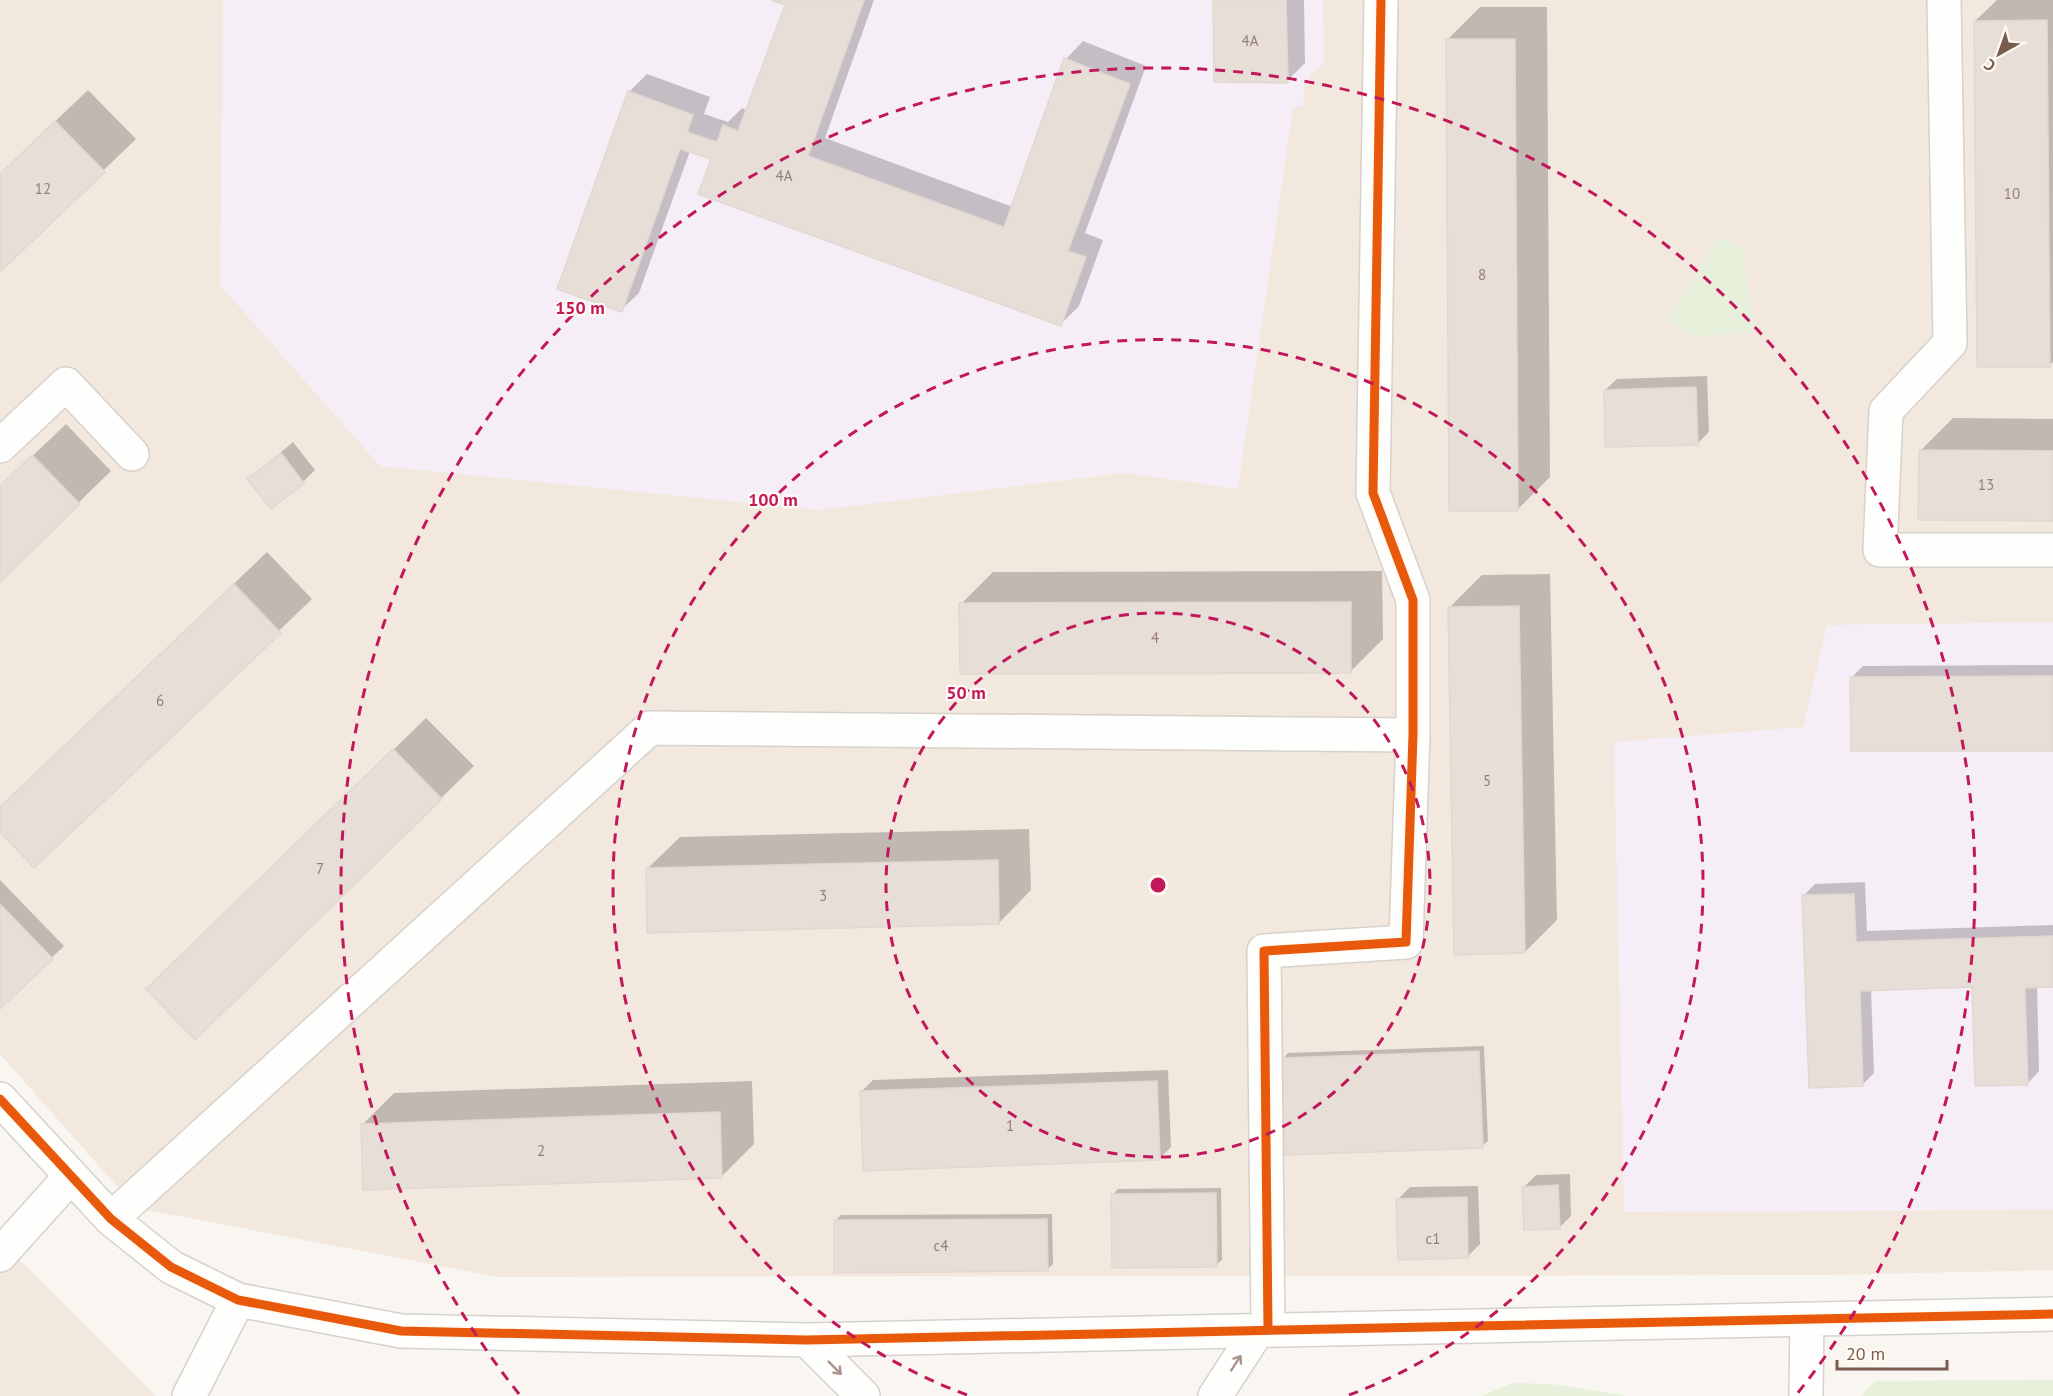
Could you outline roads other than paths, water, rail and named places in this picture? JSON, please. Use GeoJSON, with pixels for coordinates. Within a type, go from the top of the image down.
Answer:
{"type":"FeatureCollection","features":[{"type":"Feature","properties":{"kind":"street"},"geometry":{"type":"LineString","coordinates":[[1215,1396],[1263,1329],[1264,951],[1406,942],[1413,735],[1413,600],[1373,493],[1381,0]]}},
{"type":"Feature","properties":{"kind":"street"},"geometry":{"type":"LineString","coordinates":[[1944,0],[1950,343],[1886,411],[1880,550],[2053,550]]}},
{"type":"Feature","properties":{"kind":"street"},"geometry":{"type":"LineString","coordinates":[[0,446],[66,384],[132,454]]}},
{"type":"Feature","properties":{"kind":"street"},"geometry":{"type":"LineString","coordinates":[[111,1219],[650,728],[1413,735]]}},
{"type":"Feature","properties":{"kind":"street"},"geometry":{"type":"LineString","coordinates":[[0,1099],[111,1219],[171,1267],[238,1300],[401,1330],[807,1340],[2053,1314]]}},
{"type":"Feature","properties":{"kind":"street"},"geometry":{"type":"LineString","coordinates":[[0,1255],[71,1176]]}},
{"type":"Feature","properties":{"kind":"street"},"geometry":{"type":"LineString","coordinates":[[189,1396],[238,1300]]}},
{"type":"Feature","properties":{"kind":"street"},"geometry":{"type":"LineString","coordinates":[[1806,1396],[1807,1319]]}},
{"type":"Feature","properties":{"kind":"street"},"geometry":{"type":"LineString","coordinates":[[807,1340],[863,1396]]}}]}
